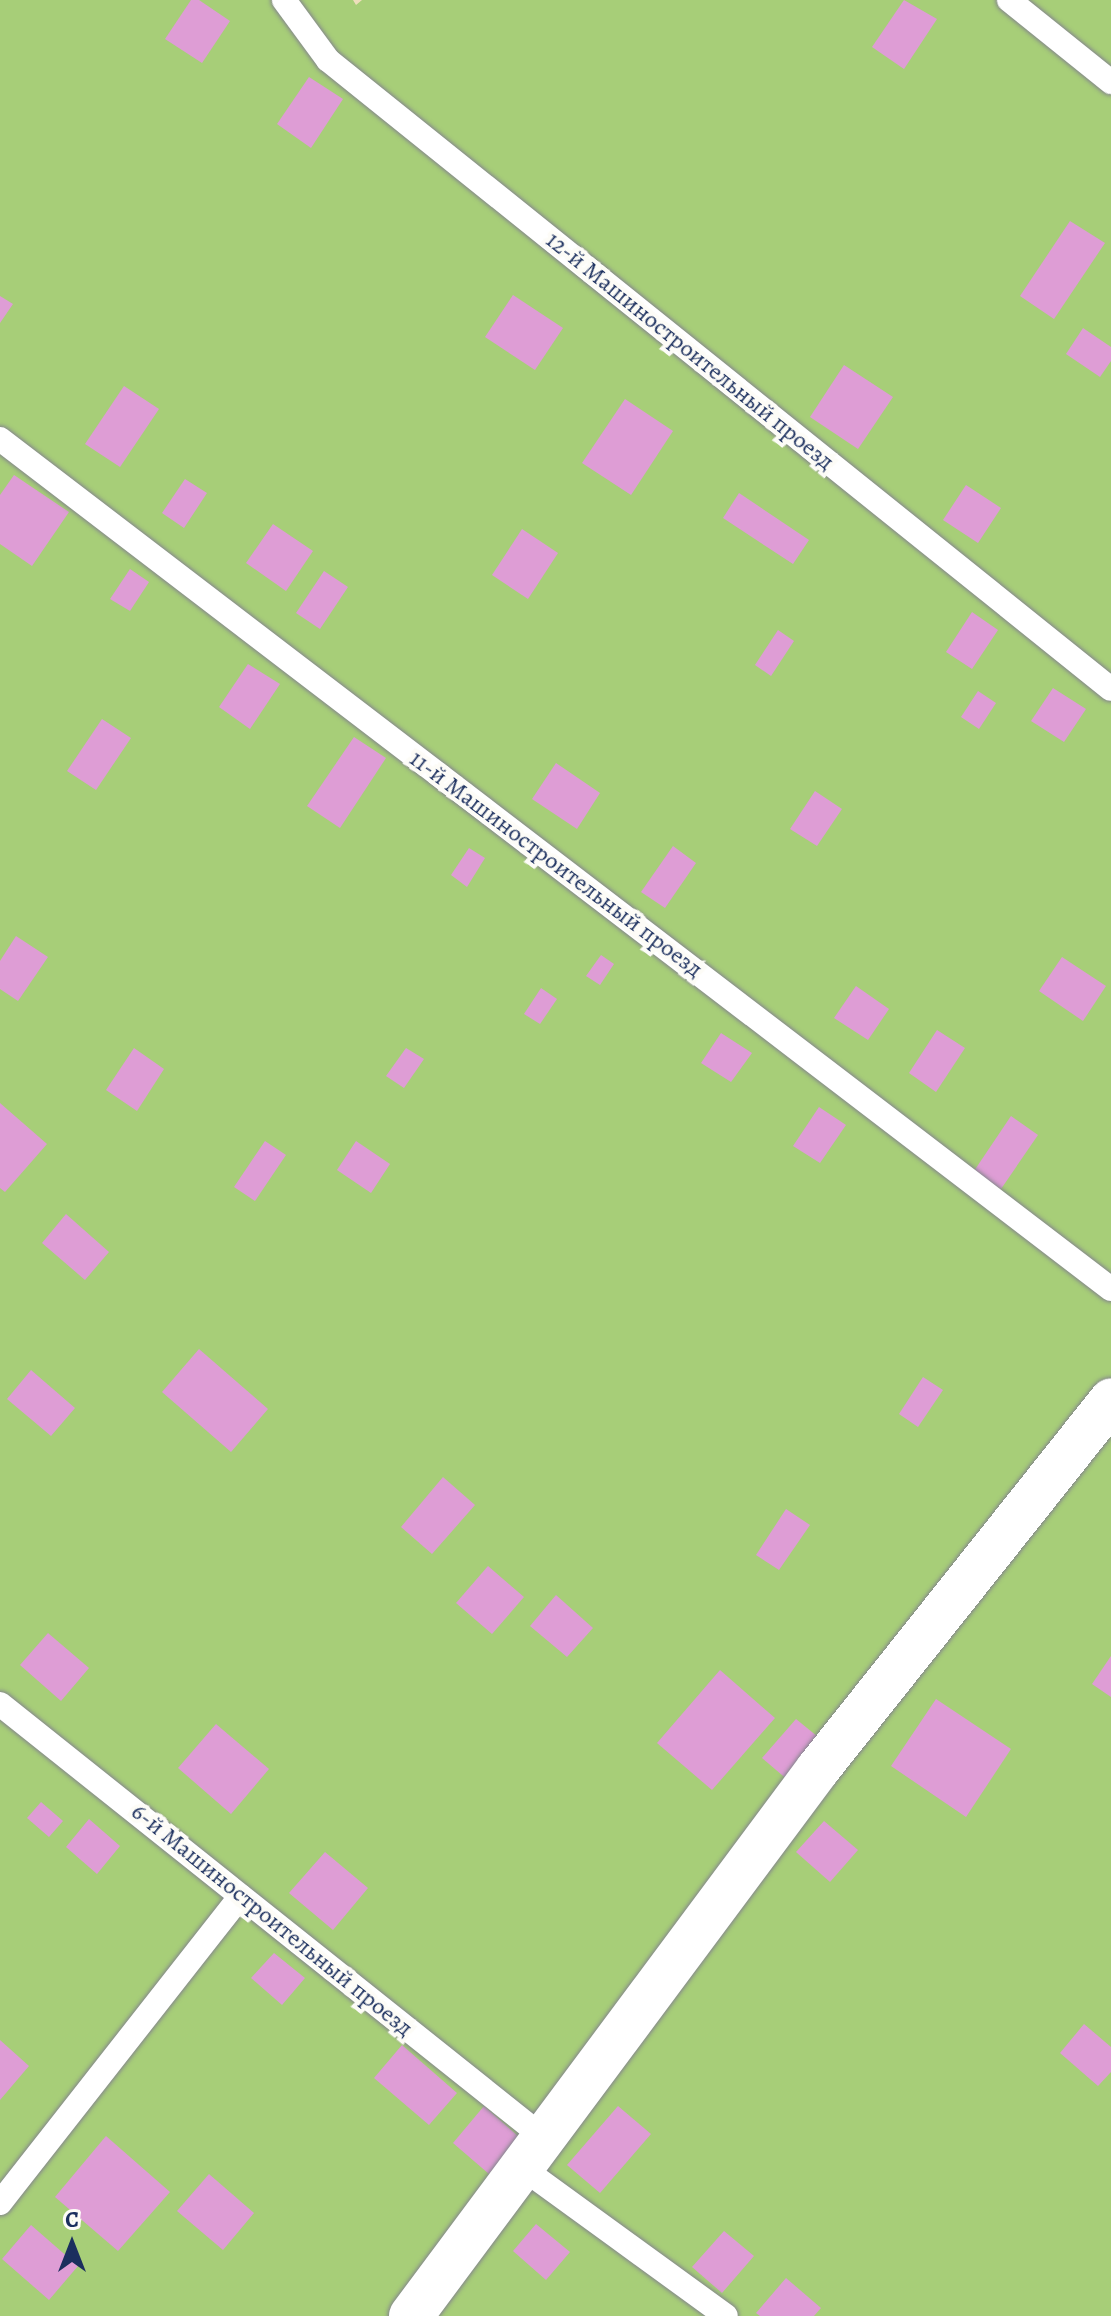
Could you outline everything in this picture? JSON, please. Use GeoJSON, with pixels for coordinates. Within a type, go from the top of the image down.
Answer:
{"type":"FeatureCollection","features":[{"type":"Feature","properties":{"kind":"street"},"geometry":{"type":"LineString","coordinates":[[411,2316],[852,1725],[1111,1400]]}},
{"type":"Feature","properties":{"kind":"lane","name":"12-й Машиностроительный проезд"},"geometry":{"type":"LineString","coordinates":[[284,0],[328,60],[1111,689]]}},
{"type":"Feature","properties":{"kind":"lane"},"geometry":{"type":"LineString","coordinates":[[1009,0],[1111,82]]}},
{"type":"Feature","properties":{"kind":"lane","name":"11-й Машиностроительный проезд"},"geometry":{"type":"LineString","coordinates":[[0,439],[1111,1289]]}},
{"type":"Feature","properties":{"kind":"lane","name":"6-й Машиностроительный проезд"},"geometry":{"type":"LineString","coordinates":[[0,1704],[241,1896],[532,2152],[726,2316]]}},
{"type":"Feature","properties":{"kind":"lane"},"geometry":{"type":"LineString","coordinates":[[0,2203],[241,1896]]}},
{"type":"Feature","properties":{"kind":"green space"},"geometry":{"type":"Polygon","coordinates":[[[0,0],[353,0],[356,5],[362,0],[1111,0],[1111,2316],[0,2316],[0,0]]]}},
{"type":"Feature","properties":{"kind":"building"},"geometry":{"type":"Polygon","coordinates":[[[191,0],[199,0],[230,21],[202,63],[165,39],[191,0]]]}},
{"type":"Feature","properties":{"kind":"building"},"geometry":{"type":"Polygon","coordinates":[[[904,0],[937,19],[904,69],[872,47],[904,0]]]}},
{"type":"Feature","properties":{"kind":"building"},"geometry":{"type":"Polygon","coordinates":[[[309,77],[343,99],[311,148],[277,124],[309,77]]]}},
{"type":"Feature","properties":{"kind":"building"},"geometry":{"type":"Polygon","coordinates":[[[1070,221],[1105,243],[1054,319],[1020,296],[1070,221]]]}},
{"type":"Feature","properties":{"kind":"building"},"geometry":{"type":"Polygon","coordinates":[[[513,295],[563,328],[535,370],[485,337],[513,295]]]}},
{"type":"Feature","properties":{"kind":"building"},"geometry":{"type":"Polygon","coordinates":[[[0,296],[13,304],[0,323],[0,296]]]}},
{"type":"Feature","properties":{"kind":"building"},"geometry":{"type":"Polygon","coordinates":[[[1083,328],[1111,347],[1111,361],[1100,377],[1066,354],[1083,328]]]}},
{"type":"Feature","properties":{"kind":"building"},"geometry":{"type":"Polygon","coordinates":[[[844,365],[893,397],[858,449],[810,417],[844,365]]]}},
{"type":"Feature","properties":{"kind":"building"},"geometry":{"type":"Polygon","coordinates":[[[124,386],[159,409],[120,467],[85,444],[124,386]]]}},
{"type":"Feature","properties":{"kind":"building"},"geometry":{"type":"Polygon","coordinates":[[[625,399],[673,431],[631,495],[582,463],[625,399]]]}},
{"type":"Feature","properties":{"kind":"building"},"geometry":{"type":"Polygon","coordinates":[[[14,475],[69,512],[32,566],[0,544],[0,495],[14,475]]]}},
{"type":"Feature","properties":{"kind":"building"},"geometry":{"type":"Polygon","coordinates":[[[185,479],[207,493],[184,528],[162,513],[185,479]]]}},
{"type":"Feature","properties":{"kind":"building"},"geometry":{"type":"Polygon","coordinates":[[[966,485],[1001,508],[978,543],[943,520],[966,485]]]}},
{"type":"Feature","properties":{"kind":"building"},"geometry":{"type":"Polygon","coordinates":[[[739,493],[809,540],[793,564],[723,518],[739,493]]]}},
{"type":"Feature","properties":{"kind":"building"},"geometry":{"type":"Polygon","coordinates":[[[273,524],[313,551],[286,591],[246,563],[273,524]]]}},
{"type":"Feature","properties":{"kind":"building"},"geometry":{"type":"Polygon","coordinates":[[[522,529],[558,553],[528,599],[492,575],[522,529]]]}},
{"type":"Feature","properties":{"kind":"building"},"geometry":{"type":"Polygon","coordinates":[[[130,569],[149,582],[130,611],[110,599],[130,569]]]}},
{"type":"Feature","properties":{"kind":"building"},"geometry":{"type":"Polygon","coordinates":[[[324,571],[348,587],[320,629],[296,613],[324,571]]]}},
{"type":"Feature","properties":{"kind":"building"},"geometry":{"type":"Polygon","coordinates":[[[972,612],[998,630],[972,669],[946,652],[972,612]]]}},
{"type":"Feature","properties":{"kind":"building"},"geometry":{"type":"Polygon","coordinates":[[[778,630],[794,641],[771,676],[755,665],[778,630]]]}},
{"type":"Feature","properties":{"kind":"building"},"geometry":{"type":"Polygon","coordinates":[[[248,664],[280,684],[250,729],[219,707],[248,664]]]}},
{"type":"Feature","properties":{"kind":"building"},"geometry":{"type":"Polygon","coordinates":[[[1053,688],[1086,709],[1064,742],[1031,721],[1053,688]]]}},
{"type":"Feature","properties":{"kind":"building"},"geometry":{"type":"Polygon","coordinates":[[[978,691],[996,703],[979,729],[961,717],[978,691]]]}},
{"type":"Feature","properties":{"kind":"building"},"geometry":{"type":"Polygon","coordinates":[[[102,719],[131,738],[96,790],[67,771],[102,719]]]}},
{"type":"Feature","properties":{"kind":"building"},"geometry":{"type":"Polygon","coordinates":[[[354,737],[386,758],[340,828],[307,806],[354,737]]]}},
{"type":"Feature","properties":{"kind":"building"},"geometry":{"type":"Polygon","coordinates":[[[556,763],[600,793],[577,829],[532,799],[556,763]]]}},
{"type":"Feature","properties":{"kind":"building"},"geometry":{"type":"Polygon","coordinates":[[[815,791],[842,809],[817,846],[790,829],[815,791]]]}},
{"type":"Feature","properties":{"kind":"building"},"geometry":{"type":"Polygon","coordinates":[[[673,846],[696,863],[665,908],[641,892],[673,846]]]}},
{"type":"Feature","properties":{"kind":"building"},"geometry":{"type":"Polygon","coordinates":[[[469,848],[485,858],[467,887],[451,875],[469,848]]]}},
{"type":"Feature","properties":{"kind":"building"},"geometry":{"type":"Polygon","coordinates":[[[16,936],[48,957],[18,1001],[0,989],[0,961],[16,936]]]}},
{"type":"Feature","properties":{"kind":"building"},"geometry":{"type":"Polygon","coordinates":[[[601,955],[614,964],[600,985],[586,976],[601,955]]]}},
{"type":"Feature","properties":{"kind":"building"},"geometry":{"type":"Polygon","coordinates":[[[1062,957],[1106,986],[1083,1021],[1039,991],[1062,957]]]}},
{"type":"Feature","properties":{"kind":"building"},"geometry":{"type":"Polygon","coordinates":[[[856,986],[889,1009],[868,1040],[834,1018],[856,986]]]}},
{"type":"Feature","properties":{"kind":"building"},"geometry":{"type":"Polygon","coordinates":[[[541,988],[557,999],[540,1024],[524,1014],[541,988]]]}},
{"type":"Feature","properties":{"kind":"building"},"geometry":{"type":"Polygon","coordinates":[[[937,1030],[965,1048],[936,1092],[909,1073],[937,1030]]]}},
{"type":"Feature","properties":{"kind":"building"},"geometry":{"type":"Polygon","coordinates":[[[721,1033],[752,1053],[731,1082],[701,1063],[721,1033]]]}},
{"type":"Feature","properties":{"kind":"building"},"geometry":{"type":"Polygon","coordinates":[[[134,1048],[164,1069],[137,1111],[106,1090],[134,1048]]]}},
{"type":"Feature","properties":{"kind":"building"},"geometry":{"type":"Polygon","coordinates":[[[406,1048],[424,1059],[404,1088],[386,1076],[406,1048]]]}},
{"type":"Feature","properties":{"kind":"building"},"geometry":{"type":"Polygon","coordinates":[[[0,1103],[47,1144],[5,1192],[0,1188],[0,1103]]]}},
{"type":"Feature","properties":{"kind":"building"},"geometry":{"type":"Polygon","coordinates":[[[819,1107],[846,1125],[820,1163],[793,1146],[819,1107]]]}},
{"type":"Feature","properties":{"kind":"building"},"geometry":{"type":"Polygon","coordinates":[[[1011,1116],[1038,1135],[1001,1189],[974,1171],[1011,1116]]]}},
{"type":"Feature","properties":{"kind":"building"},"geometry":{"type":"Polygon","coordinates":[[[265,1141],[286,1155],[255,1201],[234,1187],[265,1141]]]}},
{"type":"Feature","properties":{"kind":"building"},"geometry":{"type":"Polygon","coordinates":[[[356,1141],[390,1164],[371,1193],[337,1170],[356,1141]]]}},
{"type":"Feature","properties":{"kind":"building"},"geometry":{"type":"Polygon","coordinates":[[[66,1214],[109,1252],[85,1280],[42,1243],[66,1214]]]}},
{"type":"Feature","properties":{"kind":"building"},"geometry":{"type":"Polygon","coordinates":[[[199,1349],[268,1409],[231,1452],[162,1392],[199,1349]]]}},
{"type":"Feature","properties":{"kind":"building"},"geometry":{"type":"Polygon","coordinates":[[[31,1370],[75,1408],[51,1436],[7,1399],[31,1370]]]}},
{"type":"Feature","properties":{"kind":"building"},"geometry":{"type":"Polygon","coordinates":[[[923,1377],[943,1390],[918,1427],[899,1414],[923,1377]]]}},
{"type":"Feature","properties":{"kind":"building"},"geometry":{"type":"Polygon","coordinates":[[[443,1477],[475,1505],[432,1554],[401,1527],[443,1477]]]}},
{"type":"Feature","properties":{"kind":"building"},"geometry":{"type":"Polygon","coordinates":[[[786,1509],[810,1525],[779,1570],[756,1555],[786,1509]]]}},
{"type":"Feature","properties":{"kind":"building"},"geometry":{"type":"Polygon","coordinates":[[[488,1566],[524,1597],[492,1634],[456,1603],[488,1566]]]}},
{"type":"Feature","properties":{"kind":"building"},"geometry":{"type":"Polygon","coordinates":[[[556,1595],[593,1628],[567,1657],[530,1626],[556,1595]]]}},
{"type":"Feature","properties":{"kind":"building"},"geometry":{"type":"Polygon","coordinates":[[[48,1633],[89,1668],[61,1701],[20,1665],[48,1633]]]}},
{"type":"Feature","properties":{"kind":"building"},"geometry":{"type":"Polygon","coordinates":[[[1111,1656],[1111,1697],[1092,1684],[1111,1656]]]}},
{"type":"Feature","properties":{"kind":"building"},"geometry":{"type":"Polygon","coordinates":[[[720,1670],[775,1718],[712,1790],[657,1743],[720,1670]]]}},
{"type":"Feature","properties":{"kind":"building"},"geometry":{"type":"Polygon","coordinates":[[[936,1699],[1011,1749],[966,1817],[891,1766],[936,1699]]]}},
{"type":"Feature","properties":{"kind":"building"},"geometry":{"type":"Polygon","coordinates":[[[796,1719],[823,1741],[789,1781],[762,1758],[796,1719]]]}},
{"type":"Feature","properties":{"kind":"building"},"geometry":{"type":"Polygon","coordinates":[[[216,1724],[269,1769],[231,1814],[178,1768],[216,1724]]]}},
{"type":"Feature","properties":{"kind":"building"},"geometry":{"type":"Polygon","coordinates":[[[41,1802],[63,1821],[49,1837],[27,1818],[41,1802]]]}},
{"type":"Feature","properties":{"kind":"building"},"geometry":{"type":"Polygon","coordinates":[[[89,1819],[120,1846],[97,1874],[66,1847],[89,1819]]]}},
{"type":"Feature","properties":{"kind":"building"},"geometry":{"type":"Polygon","coordinates":[[[824,1821],[858,1850],[830,1882],[796,1852],[824,1821]]]}},
{"type":"Feature","properties":{"kind":"building"},"geometry":{"type":"Polygon","coordinates":[[[325,1852],[368,1888],[333,1930],[289,1893],[325,1852]]]}},
{"type":"Feature","properties":{"kind":"building"},"geometry":{"type":"Polygon","coordinates":[[[274,1953],[305,1978],[282,2005],[251,1978],[274,1953]]]}},
{"type":"Feature","properties":{"kind":"building"},"geometry":{"type":"Polygon","coordinates":[[[1084,2024],[1111,2047],[1111,2072],[1098,2086],[1060,2053],[1084,2024]]]}},
{"type":"Feature","properties":{"kind":"building"},"geometry":{"type":"Polygon","coordinates":[[[0,2040],[29,2066],[0,2100],[0,2040]]]}},
{"type":"Feature","properties":{"kind":"building"},"geometry":{"type":"Polygon","coordinates":[[[402,2045],[457,2093],[429,2125],[374,2078],[402,2045]]]}},
{"type":"Feature","properties":{"kind":"building"},"geometry":{"type":"Polygon","coordinates":[[[484,2106],[520,2138],[489,2174],[453,2143],[484,2106]]]}},
{"type":"Feature","properties":{"kind":"building"},"geometry":{"type":"Polygon","coordinates":[[[618,2106],[651,2134],[600,2193],[567,2165],[618,2106]]]}},
{"type":"Feature","properties":{"kind":"building"},"geometry":{"type":"Polygon","coordinates":[[[106,2136],[170,2192],[118,2251],[55,2197],[106,2136]]]}},
{"type":"Feature","properties":{"kind":"building"},"geometry":{"type":"Polygon","coordinates":[[[209,2174],[254,2213],[223,2250],[177,2211],[209,2174]]]}},
{"type":"Feature","properties":{"kind":"building"},"geometry":{"type":"Polygon","coordinates":[[[536,2224],[570,2252],[546,2280],[513,2251],[536,2224]]]}},
{"type":"Feature","properties":{"kind":"building"},"geometry":{"type":"Polygon","coordinates":[[[31,2225],[78,2266],[49,2300],[2,2259],[31,2225]]]}},
{"type":"Feature","properties":{"kind":"building"},"geometry":{"type":"Polygon","coordinates":[[[724,2231],[754,2256],[722,2293],[692,2267],[724,2231]]]}},
{"type":"Feature","properties":{"kind":"building"},"geometry":{"type":"Polygon","coordinates":[[[786,2278],[821,2308],[814,2316],[760,2316],[756,2313],[786,2278]]]}}]}
